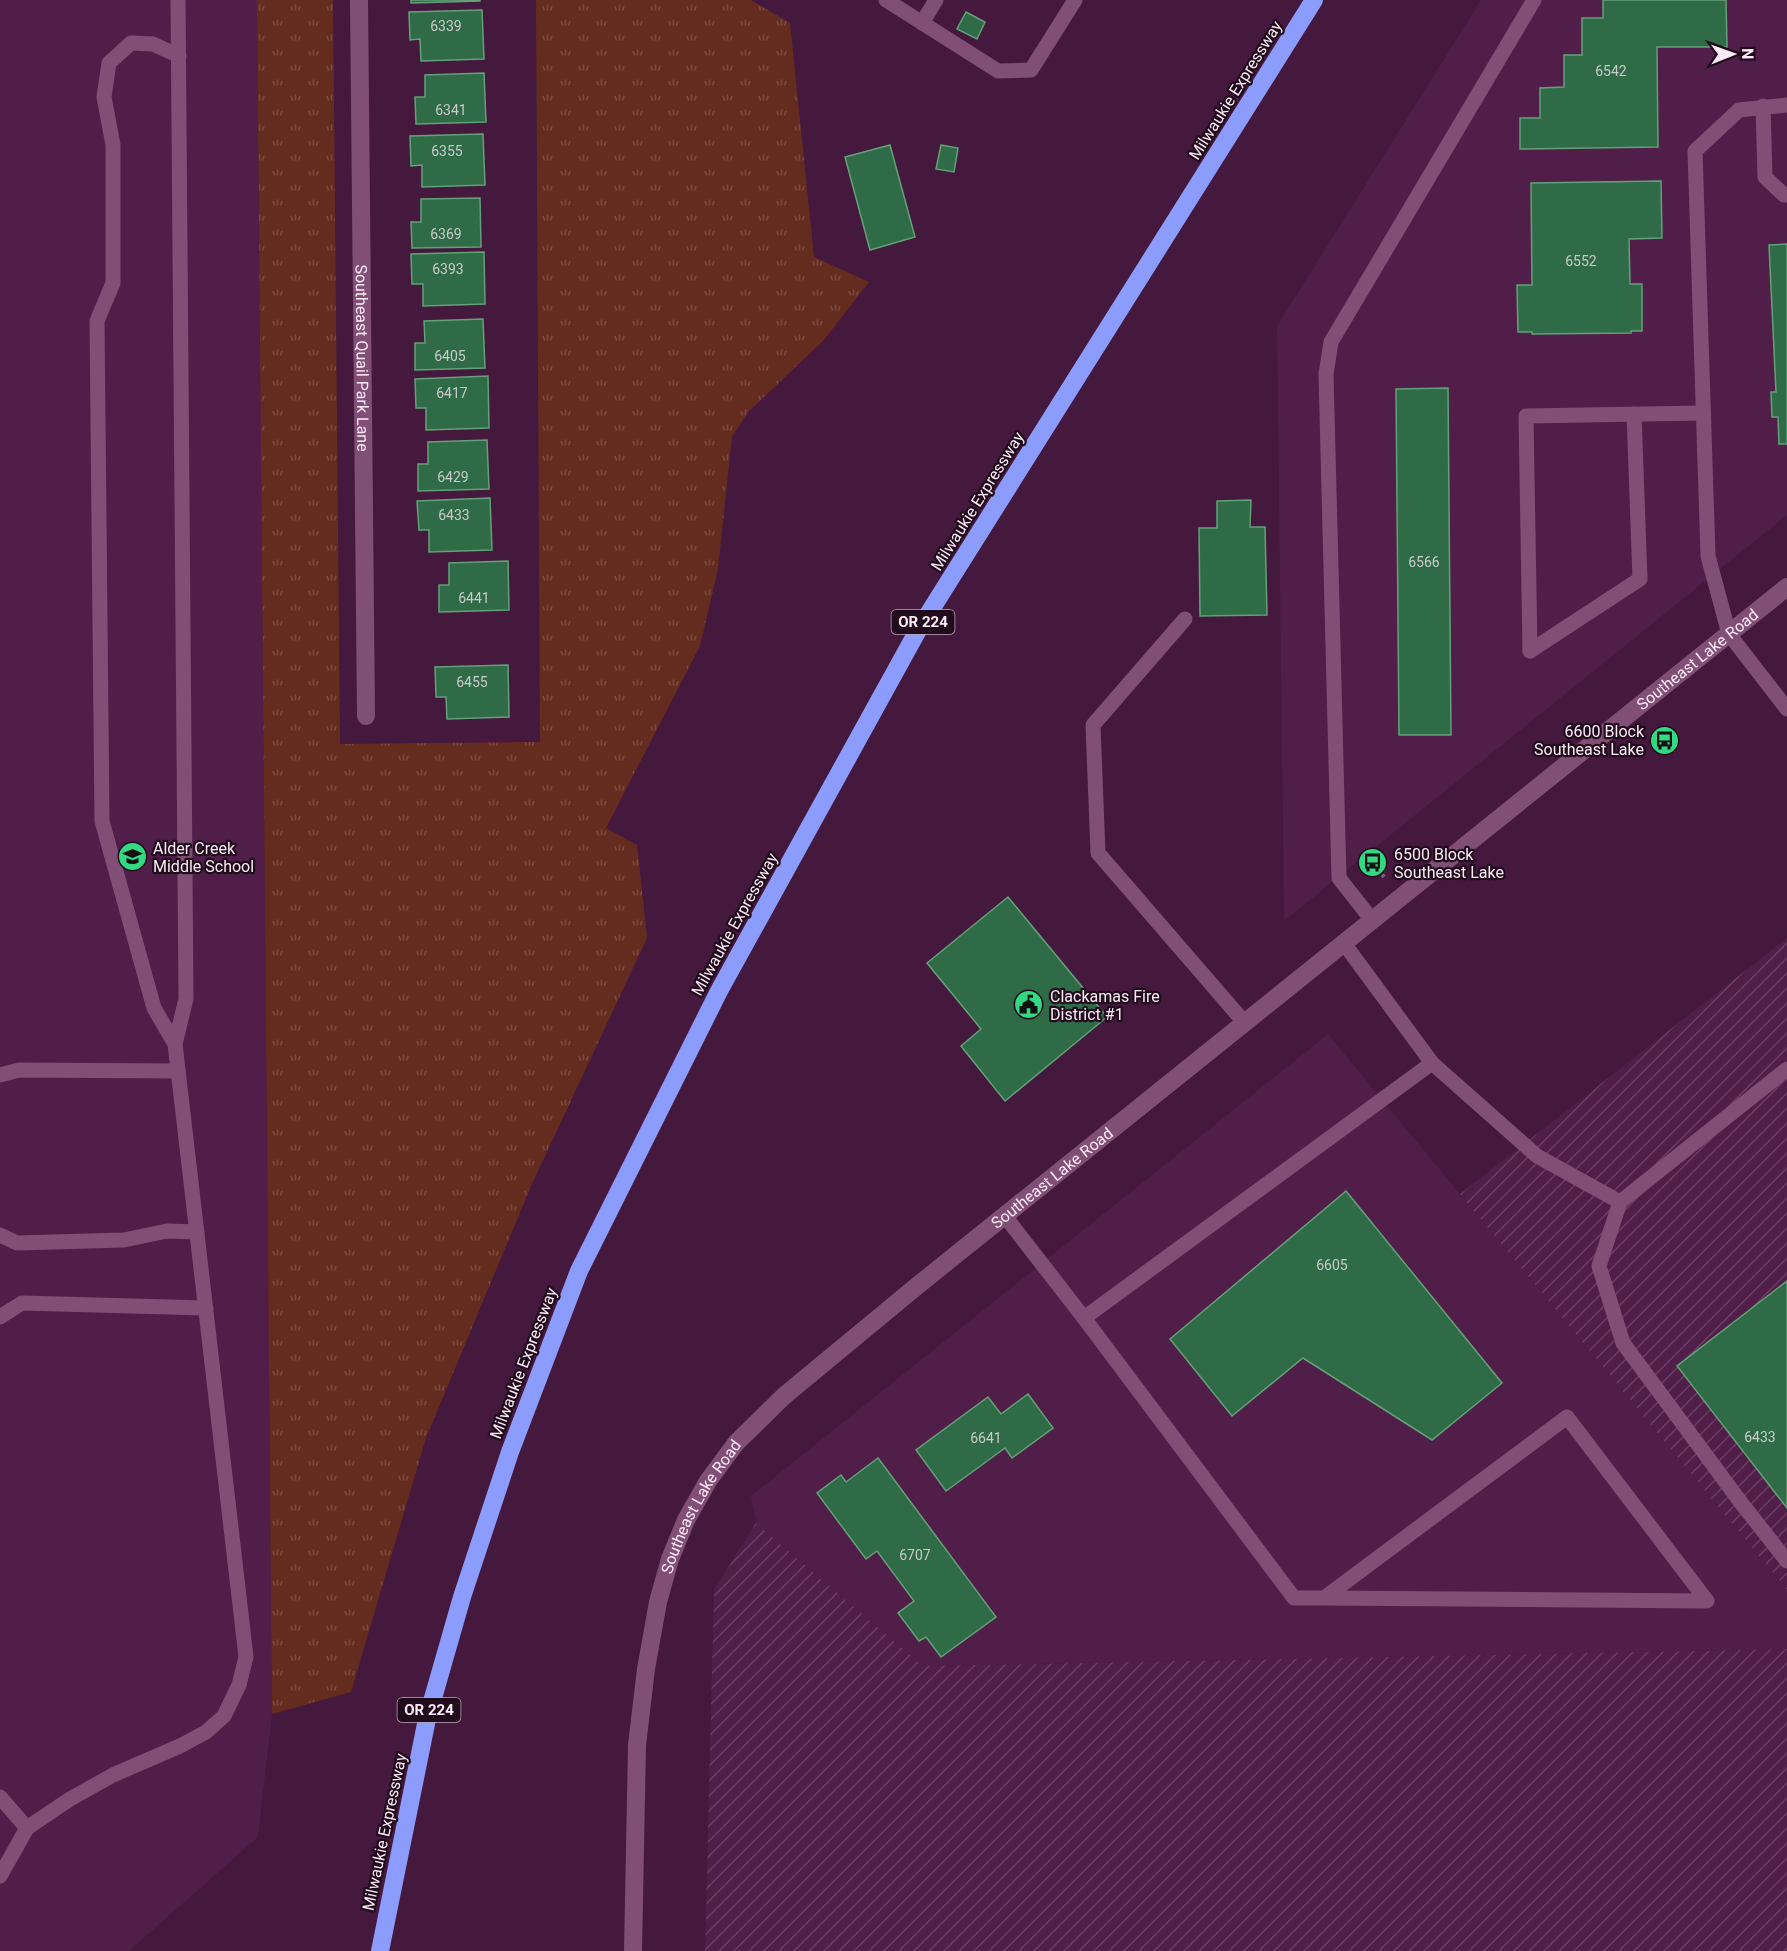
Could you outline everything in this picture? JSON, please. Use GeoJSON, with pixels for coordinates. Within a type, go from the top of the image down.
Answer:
{"type":"FeatureCollection","features":[{"type":"Feature","properties":{"kind":"highway","name":"Milwaukie Expressway"},"geometry":{"type":"LineString","coordinates":[[380,1951],[396,1862],[427,1719],[456,1619],[510,1452],[579,1271],[719,991],[917,632],[1314,0]]}},
{"type":"Feature","properties":{"kind":"street","name":"Southeast Quail Park Lane"},"geometry":{"type":"LineString","coordinates":[[358,0],[366,716]]}},
{"type":"Feature","properties":{"kind":"street","name":"Southeast Lake Road"},"geometry":{"type":"LineString","coordinates":[[633,1951],[637,1745],[645,1669],[658,1602],[670,1559],[686,1520],[708,1481],[736,1443],[784,1396],[1004,1215],[1787,587]]}},
{"type":"Feature","properties":{"kind":"lane"},"geometry":{"type":"LineString","coordinates":[[0,1876],[27,1828],[70,1799],[113,1775],[206,1732],[224,1716],[240,1685],[246,1656],[176,1044],[186,999],[178,0]]}},
{"type":"Feature","properties":{"kind":"lane"},"geometry":{"type":"LineString","coordinates":[[886,0],[998,71],[1030,70],[1075,0]]}},
{"type":"Feature","properties":{"kind":"lane"},"geometry":{"type":"LineString","coordinates":[[922,23],[936,0]]}},
{"type":"Feature","properties":{"kind":"lane"},"geometry":{"type":"LineString","coordinates":[[1372,920],[1339,878],[1326,374],[1331,342],[1534,0]]}},
{"type":"Feature","properties":{"kind":"lane"},"geometry":{"type":"LineString","coordinates":[[176,1044],[154,1008],[102,821],[98,321],[113,283],[113,145],[104,97],[109,63],[131,43],[153,44],[179,56]]}},
{"type":"Feature","properties":{"kind":"lane"},"geometry":{"type":"LineString","coordinates":[[1787,105],[1739,110],[1695,151],[1708,556],[1729,634],[1787,709]]}},
{"type":"Feature","properties":{"kind":"lane"},"geometry":{"type":"LineString","coordinates":[[1763,106],[1765,177],[1784,195],[1787,195]]}},
{"type":"Feature","properties":{"kind":"lane"},"geometry":{"type":"LineString","coordinates":[[1634,414],[1640,579],[1530,651],[1526,416],[1634,414],[1703,413]]}},
{"type":"Feature","properties":{"kind":"lane"},"geometry":{"type":"LineString","coordinates":[[1185,619],[1093,726],[1098,854],[1244,1022]]}},
{"type":"Feature","properties":{"kind":"lane"},"geometry":{"type":"LineString","coordinates":[[1343,942],[1432,1063],[1537,1156],[1620,1202]]}},
{"type":"Feature","properties":{"kind":"lane"},"geometry":{"type":"LineString","coordinates":[[1084,1318],[1432,1063]]}},
{"type":"Feature","properties":{"kind":"lane"},"geometry":{"type":"LineString","coordinates":[[1787,1069],[1620,1202],[1599,1266],[1623,1342],[1742,1504],[1787,1561]]}},
{"type":"Feature","properties":{"kind":"lane"},"geometry":{"type":"LineString","coordinates":[[0,1075],[19,1070],[178,1071]]}},
{"type":"Feature","properties":{"kind":"lane"},"geometry":{"type":"LineString","coordinates":[[1004,1215],[1294,1598],[1707,1601],[1567,1418],[1324,1598]]}},
{"type":"Feature","properties":{"kind":"lane"},"geometry":{"type":"LineString","coordinates":[[0,1235],[17,1243],[124,1240],[167,1232],[197,1232]]}},
{"type":"Feature","properties":{"kind":"lane"},"geometry":{"type":"LineString","coordinates":[[0,1317],[22,1303],[206,1308]]}},
{"type":"Feature","properties":{"kind":"lane"},"geometry":{"type":"LineString","coordinates":[[0,1797],[27,1828]]}},
{"type":"Feature","properties":{"kind":"shaded area","name":"Alder Creek Middle School"},"geometry":{"type":"Polygon","coordinates":[[[0,0],[257,0],[272,1714],[258,1837],[129,1951],[0,1951],[0,0]]]}},
{"type":"Feature","properties":{"kind":"shaded area"},"geometry":{"type":"Polygon","coordinates":[[[1481,0],[1787,0],[1787,515],[1284,921],[1277,326],[1481,0]]]}},
{"type":"Feature","properties":{"kind":"shaded area"},"geometry":{"type":"Polygon","coordinates":[[[1787,938],[1787,1590],[1460,1194],[1787,938]]]}},
{"type":"Feature","properties":{"kind":"shaded area"},"geometry":{"type":"Polygon","coordinates":[[[1328,1034],[1787,1590],[1787,1649],[923,1666],[756,1523],[751,1496],[1328,1034]]]}},
{"type":"Feature","properties":{"kind":"shaded area"},"geometry":{"type":"Polygon","coordinates":[[[756,1523],[923,1666],[1787,1649],[1787,1951],[705,1951],[714,1590],[756,1523]]]}},
{"type":"Feature","properties":{"kind":"green space"},"geometry":{"type":"Polygon","coordinates":[[[257,0],[333,0],[340,744],[540,742],[536,0],[751,0],[790,23],[814,257],[869,282],[823,341],[748,412],[732,437],[718,569],[700,646],[606,828],[637,845],[647,938],[531,1186],[426,1438],[351,1692],[272,1714],[257,0]]]}},
{"type":"Feature","properties":{"kind":"building"},"geometry":{"type":"Polygon","coordinates":[[[411,0],[480,0],[480,1],[411,3],[411,0]]]}},
{"type":"Feature","properties":{"kind":"building"},"geometry":{"type":"Polygon","coordinates":[[[1603,0],[1726,0],[1727,47],[1657,47],[1658,147],[1520,149],[1520,118],[1540,118],[1540,88],[1564,87],[1564,55],[1582,55],[1582,18],[1603,18],[1603,0]]]}},
{"type":"Feature","properties":{"kind":"building"},"geometry":{"type":"Polygon","coordinates":[[[482,10],[484,59],[421,61],[420,39],[410,40],[409,12],[482,10]]]}},
{"type":"Feature","properties":{"kind":"building"},"geometry":{"type":"Polygon","coordinates":[[[966,12],[985,22],[977,39],[957,29],[966,12]]]}},
{"type":"Feature","properties":{"kind":"building"},"geometry":{"type":"Polygon","coordinates":[[[484,73],[486,122],[416,124],[415,97],[425,97],[425,75],[484,73]]]}},
{"type":"Feature","properties":{"kind":"building"},"geometry":{"type":"Polygon","coordinates":[[[483,134],[485,185],[422,187],[422,165],[411,166],[410,136],[483,134]]]}},
{"type":"Feature","properties":{"kind":"building"},"geometry":{"type":"Polygon","coordinates":[[[890,145],[915,237],[870,250],[845,157],[890,145]]]}},
{"type":"Feature","properties":{"kind":"building"},"geometry":{"type":"Polygon","coordinates":[[[941,145],[958,148],[954,172],[936,169],[941,145]]]}},
{"type":"Feature","properties":{"kind":"building"},"geometry":{"type":"Polygon","coordinates":[[[1661,181],[1662,238],[1629,239],[1630,284],[1642,284],[1642,331],[1532,334],[1532,332],[1518,332],[1517,285],[1532,285],[1531,183],[1661,181]]]}},
{"type":"Feature","properties":{"kind":"building"},"geometry":{"type":"Polygon","coordinates":[[[480,198],[481,247],[412,248],[411,222],[421,222],[421,199],[480,198]]]}},
{"type":"Feature","properties":{"kind":"building"},"geometry":{"type":"Polygon","coordinates":[[[1787,244],[1787,444],[1779,444],[1778,417],[1772,417],[1771,392],[1776,392],[1769,245],[1787,244]]]}},
{"type":"Feature","properties":{"kind":"building"},"geometry":{"type":"Polygon","coordinates":[[[484,252],[485,304],[423,306],[423,284],[412,284],[411,254],[484,252]]]}},
{"type":"Feature","properties":{"kind":"building"},"geometry":{"type":"Polygon","coordinates":[[[483,319],[485,368],[415,370],[415,343],[425,343],[424,321],[483,319]]]}},
{"type":"Feature","properties":{"kind":"building"},"geometry":{"type":"Polygon","coordinates":[[[488,376],[489,428],[426,430],[426,408],[416,408],[415,379],[488,376]]]}},
{"type":"Feature","properties":{"kind":"building"},"geometry":{"type":"Polygon","coordinates":[[[1448,388],[1451,735],[1399,735],[1396,389],[1448,388]]]}},
{"type":"Feature","properties":{"kind":"building"},"geometry":{"type":"Polygon","coordinates":[[[487,440],[489,489],[418,491],[418,464],[428,464],[428,442],[487,440]]]}},
{"type":"Feature","properties":{"kind":"building"},"geometry":{"type":"Polygon","coordinates":[[[490,498],[492,550],[429,552],[429,530],[419,530],[417,501],[490,498]]]}},
{"type":"Feature","properties":{"kind":"building"},"geometry":{"type":"Polygon","coordinates":[[[1251,500],[1250,527],[1265,527],[1267,615],[1200,616],[1199,528],[1217,528],[1217,501],[1251,500]]]}},
{"type":"Feature","properties":{"kind":"building"},"geometry":{"type":"Polygon","coordinates":[[[508,561],[509,610],[439,612],[439,585],[449,585],[449,563],[508,561]]]}},
{"type":"Feature","properties":{"kind":"building"},"geometry":{"type":"Polygon","coordinates":[[[508,665],[509,717],[447,719],[446,697],[436,697],[435,667],[508,665]]]}},
{"type":"Feature","properties":{"kind":"building","name":"Clackamas Fire District #1"},"geometry":{"type":"Polygon","coordinates":[[[1008,897],[1107,1017],[1005,1101],[961,1046],[981,1029],[927,963],[1008,897]]]}},
{"type":"Feature","properties":{"kind":"building"},"geometry":{"type":"Polygon","coordinates":[[[1346,1191],[1502,1383],[1432,1440],[1303,1358],[1232,1416],[1170,1339],[1346,1191]]]}},
{"type":"Feature","properties":{"kind":"building"},"geometry":{"type":"Polygon","coordinates":[[[1787,1281],[1787,1508],[1677,1366],[1787,1281]]]}},
{"type":"Feature","properties":{"kind":"building"},"geometry":{"type":"Polygon","coordinates":[[[1028,1394],[1053,1428],[1012,1458],[1005,1448],[946,1491],[916,1450],[988,1397],[1001,1414],[1028,1394]]]}},
{"type":"Feature","properties":{"kind":"building"},"geometry":{"type":"Polygon","coordinates":[[[878,1458],[996,1617],[941,1657],[926,1637],[919,1641],[898,1613],[914,1601],[877,1551],[866,1559],[817,1493],[841,1475],[846,1482],[878,1458]]]}},
{"type":"Feature","properties":{"kind":"place","name":"6600 Block Southeast Lake"},"geometry":{"type":"Point","coordinates":[1665,740]}},
{"type":"Feature","properties":{"kind":"place","name":"Alder Creek Middle School"},"geometry":{"type":"Point","coordinates":[132,857]}},
{"type":"Feature","properties":{"kind":"place","name":"6500 Block Southeast Lake"},"geometry":{"type":"Point","coordinates":[1373,863]}},
{"type":"Feature","properties":{"kind":"place","name":"Clackamas Fire District #1"},"geometry":{"type":"Point","coordinates":[1029,1005]}}]}
